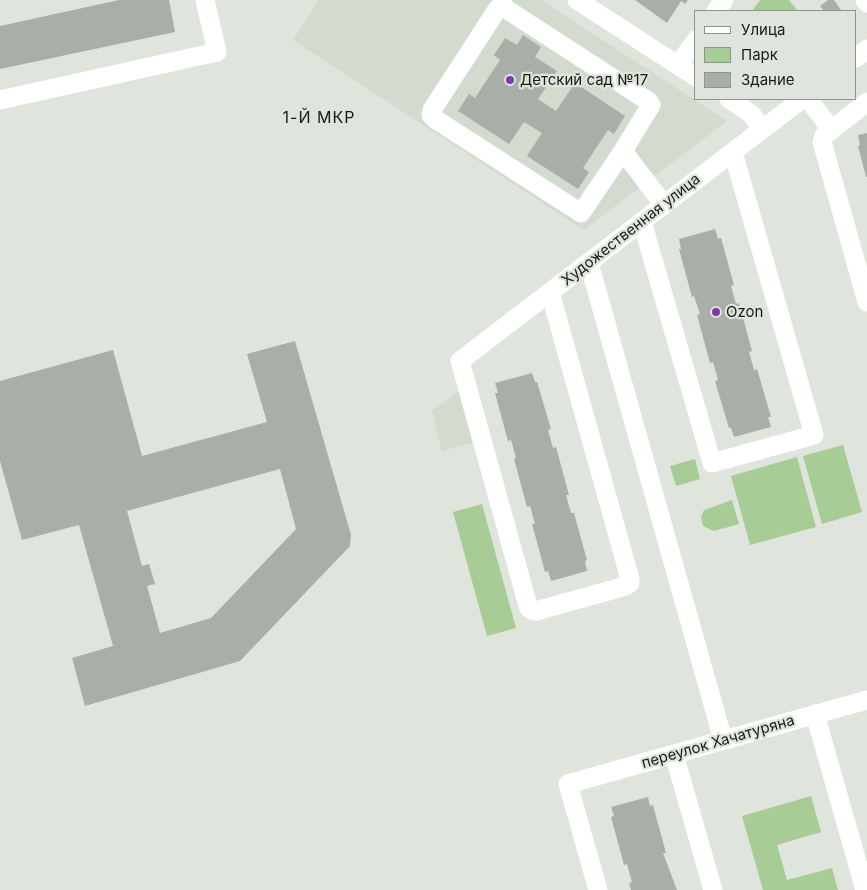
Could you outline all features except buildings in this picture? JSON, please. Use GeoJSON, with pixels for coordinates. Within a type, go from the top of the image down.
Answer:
{"type":"FeatureCollection","features":[{"type":"Feature","properties":{"kind":"street"},"geometry":{"type":"LineString","coordinates":[[0,100],[217,52],[205,0]]}},
{"type":"Feature","properties":{"kind":"street"},"geometry":{"type":"LineString","coordinates":[[582,1],[694,76]]}},
{"type":"Feature","properties":{"kind":"street"},"geometry":{"type":"LineString","coordinates":[[502,2],[648,101],[651,105],[650,110],[584,211],[578,213],[435,120],[432,110],[502,2]]}},
{"type":"Feature","properties":{"kind":"street"},"geometry":{"type":"LineString","coordinates":[[678,66],[694,43]]}},
{"type":"Feature","properties":{"kind":"street"},"geometry":{"type":"LineString","coordinates":[[857,57],[867,49]]}},
{"type":"Feature","properties":{"kind":"street"},"geometry":{"type":"LineString","coordinates":[[730,100],[751,114],[763,129]]}},
{"type":"Feature","properties":{"kind":"street","name":"Художественная улица"},"geometry":{"type":"LineString","coordinates":[[550,292],[630,584],[536,611],[531,610],[528,606],[460,362],[550,292],[589,262],[801,100]]}},
{"type":"Feature","properties":{"kind":"street"},"geometry":{"type":"LineString","coordinates":[[809,100],[831,130]]}},
{"type":"Feature","properties":{"kind":"street"},"geometry":{"type":"LineString","coordinates":[[867,102],[824,136],[822,142],[867,302]]}},
{"type":"Feature","properties":{"kind":"street"},"geometry":{"type":"LineString","coordinates":[[623,151],[664,205]]}},
{"type":"Feature","properties":{"kind":"street"},"geometry":{"type":"LineString","coordinates":[[642,222],[712,463],[814,434],[733,152]]}},
{"type":"Feature","properties":{"kind":"street"},"geometry":{"type":"LineString","coordinates":[[589,262],[723,740]]}},
{"type":"Feature","properties":{"kind":"street","name":"переулок Хачатуряна"},"geometry":{"type":"LineString","coordinates":[[598,890],[568,784],[867,700]]}},
{"type":"Feature","properties":{"kind":"street"},"geometry":{"type":"LineString","coordinates":[[815,714],[865,890]]}},
{"type":"Feature","properties":{"kind":"street"},"geometry":{"type":"LineString","coordinates":[[674,754],[713,890]]}},
{"type":"Feature","properties":{"kind":"shaded area","name":"Детский сад №17"},"geometry":{"type":"Polygon","coordinates":[[[319,0],[541,0],[727,121],[584,230],[293,40],[319,0]]]}},
{"type":"Feature","properties":{"kind":"shaded area"},"geometry":{"type":"Polygon","coordinates":[[[464,387],[479,441],[442,451],[432,411],[464,387]]]}},
{"type":"Feature","properties":{"kind":"green space"},"geometry":{"type":"Polygon","coordinates":[[[760,0],[789,0],[797,10],[753,10],[760,0]]]}},
{"type":"Feature","properties":{"kind":"green space"},"geometry":{"type":"Polygon","coordinates":[[[843,445],[862,512],[822,524],[803,456],[843,445]]]}},
{"type":"Feature","properties":{"kind":"green space"},"geometry":{"type":"Polygon","coordinates":[[[797,457],[816,527],[750,545],[731,476],[797,457]]]}},
{"type":"Feature","properties":{"kind":"green space"},"geometry":{"type":"Polygon","coordinates":[[[695,459],[700,479],[676,486],[670,466],[695,459]]]}},
{"type":"Feature","properties":{"kind":"green space"},"geometry":{"type":"Polygon","coordinates":[[[732,500],[739,524],[714,531],[703,526],[701,517],[704,510],[732,500]]]}},
{"type":"Feature","properties":{"kind":"green space"},"geometry":{"type":"Polygon","coordinates":[[[482,504],[516,628],[487,636],[453,512],[482,504]]]}},
{"type":"Feature","properties":{"kind":"green space"},"geometry":{"type":"Polygon","coordinates":[[[811,796],[821,832],[777,845],[787,880],[832,868],[838,890],[763,890],[742,816],[811,796]]]}},
{"type":"Feature","properties":{"kind":"place","name":"Детский сад №17"},"geometry":{"type":"Point","coordinates":[510,80]}},
{"type":"Feature","properties":{"kind":"place","name":"Ozon"},"geometry":{"type":"Point","coordinates":[716,312]}},
{"type":"Feature","properties":{"kind":"district","name":"1-Й МКР"},"geometry":{"type":"Point","coordinates":[319,118]}}]}
